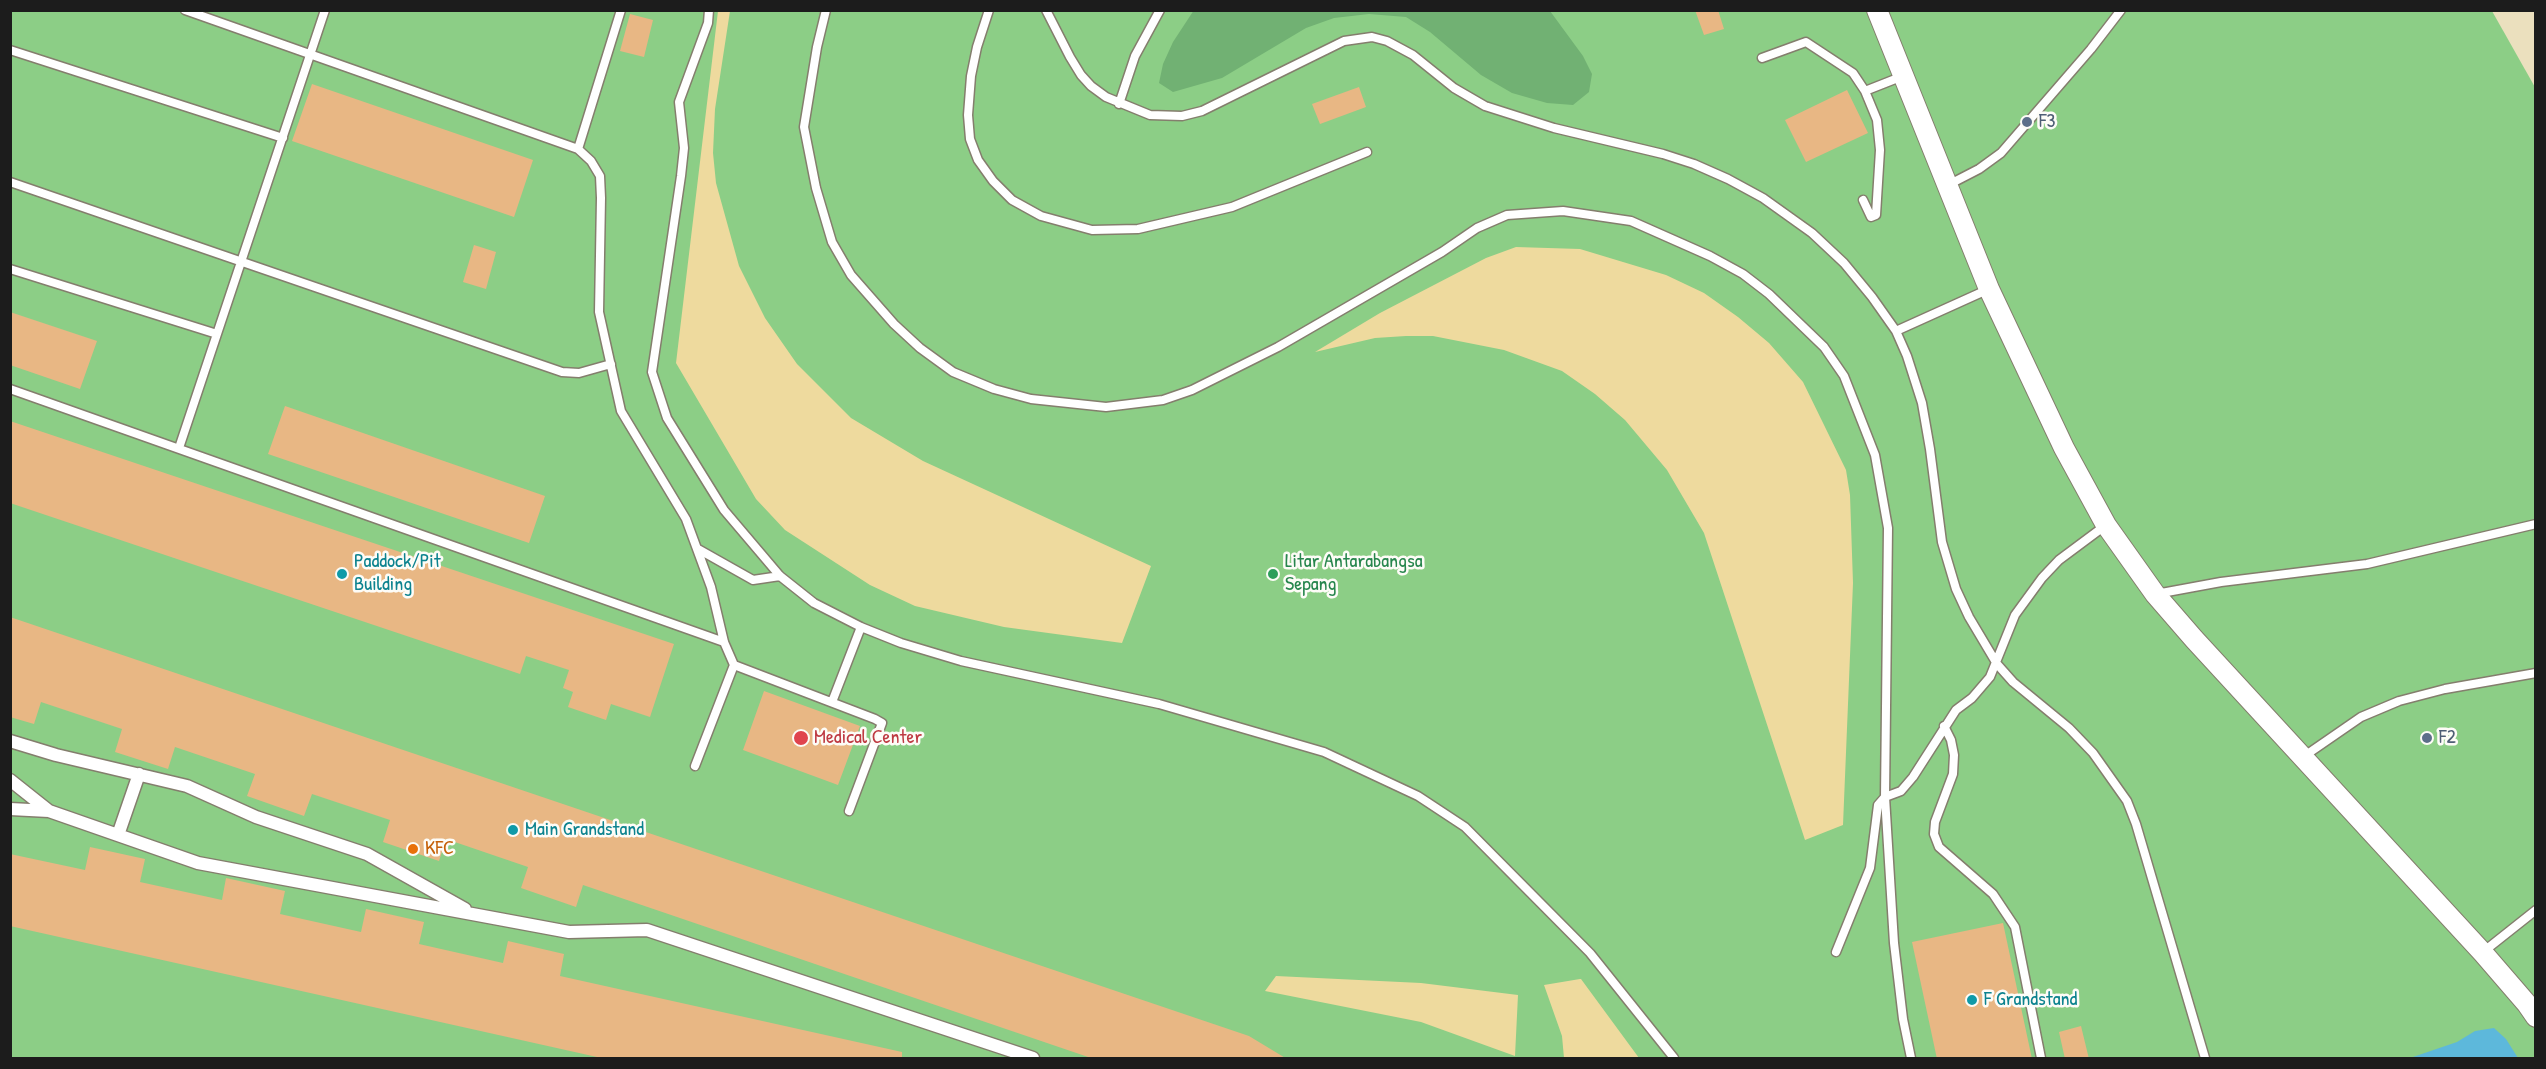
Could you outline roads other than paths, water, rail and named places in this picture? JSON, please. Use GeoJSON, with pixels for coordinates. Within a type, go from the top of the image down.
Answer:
{"type":"FeatureCollection","features":[{"type":"Feature","properties":{"kind":"street"},"geometry":{"type":"LineString","coordinates":[[1877,10],[1989,289],[2064,448],[2106,525],[2156,594],[2483,953],[2527,1004],[2535,1017]]}},
{"type":"Feature","properties":{"kind":"street"},"geometry":{"type":"LineString","coordinates":[[10,741],[56,755],[187,786],[256,817],[367,854],[474,914]]}},
{"type":"Feature","properties":{"kind":"street"},"geometry":{"type":"LineString","coordinates":[[118,835],[140,774]]}},
{"type":"Feature","properties":{"kind":"street"},"geometry":{"type":"LineString","coordinates":[[10,780],[49,811]]}},
{"type":"Feature","properties":{"kind":"street"},"geometry":{"type":"LineString","coordinates":[[10,809],[49,811],[198,863],[569,932],[647,930],[1033,1059]]}},
{"type":"Feature","properties":{"kind":"lane"},"geometry":{"type":"LineString","coordinates":[[184,10],[578,149],[591,161],[600,176],[598,312],[621,411],[686,519],[711,587],[724,642],[734,665],[694,765]]}},
{"type":"Feature","properties":{"kind":"lane"},"geometry":{"type":"LineString","coordinates":[[179,448],[325,10]]}},
{"type":"Feature","properties":{"kind":"lane"},"geometry":{"type":"LineString","coordinates":[[578,149],[621,10]]}},
{"type":"Feature","properties":{"kind":"lane"},"geometry":{"type":"LineString","coordinates":[[710,10],[708,23],[680,102],[684,148],[652,372],[667,418],[724,510],[780,576],[814,603],[861,627],[901,643],[961,661],[1159,704],[1323,752],[1418,796],[1465,827],[1590,953],[1674,1059]]}},
{"type":"Feature","properties":{"kind":"lane"},"geometry":{"type":"LineString","coordinates":[[826,10],[817,47],[804,126],[816,188],[832,242],[851,274],[894,324],[920,348],[953,372],[993,389],[1031,399],[1106,407],[1163,400],[1192,390],[1278,347],[1442,252],[1478,228],[1507,216],[1563,211],[1631,221],[1710,256],[1743,274],[1769,294],[1824,347],[1844,376],[1875,455],[1888,528],[1885,797],[1894,943],[1903,1019],[1911,1059]]}},
{"type":"Feature","properties":{"kind":"lane"},"geometry":{"type":"LineString","coordinates":[[989,10],[977,47],[971,76],[968,115],[970,139],[978,160],[993,181],[1012,200],[1041,216],[1092,230],[1138,229],[1232,207],[1367,152]]}},
{"type":"Feature","properties":{"kind":"lane"},"geometry":{"type":"LineString","coordinates":[[1046,10],[1081,75],[1106,97],[1150,115],[1182,117],[1221,102],[1266,77],[1344,41],[1372,37],[1387,41],[1413,55],[1454,88],[1485,106],[1554,128],[1663,154],[1728,179],[1763,198],[1812,233],[1844,263],[1872,297],[1896,331],[1907,356],[1922,403],[1946,560],[1969,617],[1996,664],[2013,682],[2069,728],[2092,753],[2127,801],[2136,824],[2205,1059]]}},
{"type":"Feature","properties":{"kind":"lane"},"geometry":{"type":"LineString","coordinates":[[1119,104],[1136,56],[1160,10]]}},
{"type":"Feature","properties":{"kind":"lane"},"geometry":{"type":"LineString","coordinates":[[1947,185],[1979,169],[2001,153],[2091,49],[2121,10]]}},
{"type":"Feature","properties":{"kind":"lane"},"geometry":{"type":"LineString","coordinates":[[1762,58],[1806,42],[1853,73],[1865,91],[1877,120],[1880,150],[1875,215],[1871,217],[1863,200]]}},
{"type":"Feature","properties":{"kind":"lane"},"geometry":{"type":"LineString","coordinates":[[10,50],[283,138]]}},
{"type":"Feature","properties":{"kind":"lane"},"geometry":{"type":"LineString","coordinates":[[1865,91],[1903,76]]}},
{"type":"Feature","properties":{"kind":"lane"},"geometry":{"type":"LineString","coordinates":[[10,182],[562,372],[579,373],[610,364]]}},
{"type":"Feature","properties":{"kind":"lane"},"geometry":{"type":"LineString","coordinates":[[10,268],[217,334]]}},
{"type":"Feature","properties":{"kind":"lane"},"geometry":{"type":"LineString","coordinates":[[1896,331],[1989,289]]}},
{"type":"Feature","properties":{"kind":"lane"},"geometry":{"type":"LineString","coordinates":[[10,388],[724,642]]}},
{"type":"Feature","properties":{"kind":"lane"},"geometry":{"type":"LineString","coordinates":[[2156,594],[2221,582],[2367,564],[2535,524]]}},
{"type":"Feature","properties":{"kind":"lane"},"geometry":{"type":"LineString","coordinates":[[1836,952],[1870,868],[1878,805],[1885,797],[1901,791],[1913,777],[1956,710],[1972,698],[1990,677],[2015,615],[2042,578],[2059,560],[2106,525]]}},
{"type":"Feature","properties":{"kind":"lane"},"geometry":{"type":"LineString","coordinates":[[698,549],[753,580],[780,576]]}},
{"type":"Feature","properties":{"kind":"lane"},"geometry":{"type":"LineString","coordinates":[[832,702],[861,627]]}},
{"type":"Feature","properties":{"kind":"lane"},"geometry":{"type":"LineString","coordinates":[[734,665],[882,723],[849,811]]}},
{"type":"Feature","properties":{"kind":"lane"},"geometry":{"type":"LineString","coordinates":[[2303,757],[2361,717],[2400,701],[2445,689],[2535,673]]}},
{"type":"Feature","properties":{"kind":"lane"},"geometry":{"type":"LineString","coordinates":[[1944,726],[1951,740],[1954,755],[1953,774],[1935,822],[1934,834],[1940,847],[1993,894],[2015,927],[2041,1059]]}},
{"type":"Feature","properties":{"kind":"lane"},"geometry":{"type":"LineString","coordinates":[[2483,953],[2535,910]]}},
{"type":"Feature","properties":{"kind":"water"},"geometry":{"type":"Polygon","coordinates":[[[2494,1028],[2506,1039],[2518,1058],[2410,1058],[2457,1042],[2475,1031],[2494,1028]]]}},
{"type":"Feature","properties":{"kind":"place","name":"F3"},"geometry":{"type":"Point","coordinates":[2027,122]}},
{"type":"Feature","properties":{"kind":"place","name":"Paddock/Pit Building"},"geometry":{"type":"Point","coordinates":[342,574]}},
{"type":"Feature","properties":{"kind":"place","name":"Litar Antarabangsa Sepang"},"geometry":{"type":"Point","coordinates":[1273,574]}},
{"type":"Feature","properties":{"kind":"place","name":"Medical Center"},"geometry":{"type":"Point","coordinates":[801,738]}},
{"type":"Feature","properties":{"kind":"place","name":"F2"},"geometry":{"type":"Point","coordinates":[2427,738]}},
{"type":"Feature","properties":{"kind":"place","name":"Main Grandstand"},"geometry":{"type":"Point","coordinates":[513,830]}},
{"type":"Feature","properties":{"kind":"place","name":"KFC"},"geometry":{"type":"Point","coordinates":[413,849]}},
{"type":"Feature","properties":{"kind":"place","name":"F Grandstand"},"geometry":{"type":"Point","coordinates":[1972,1000]}}]}
